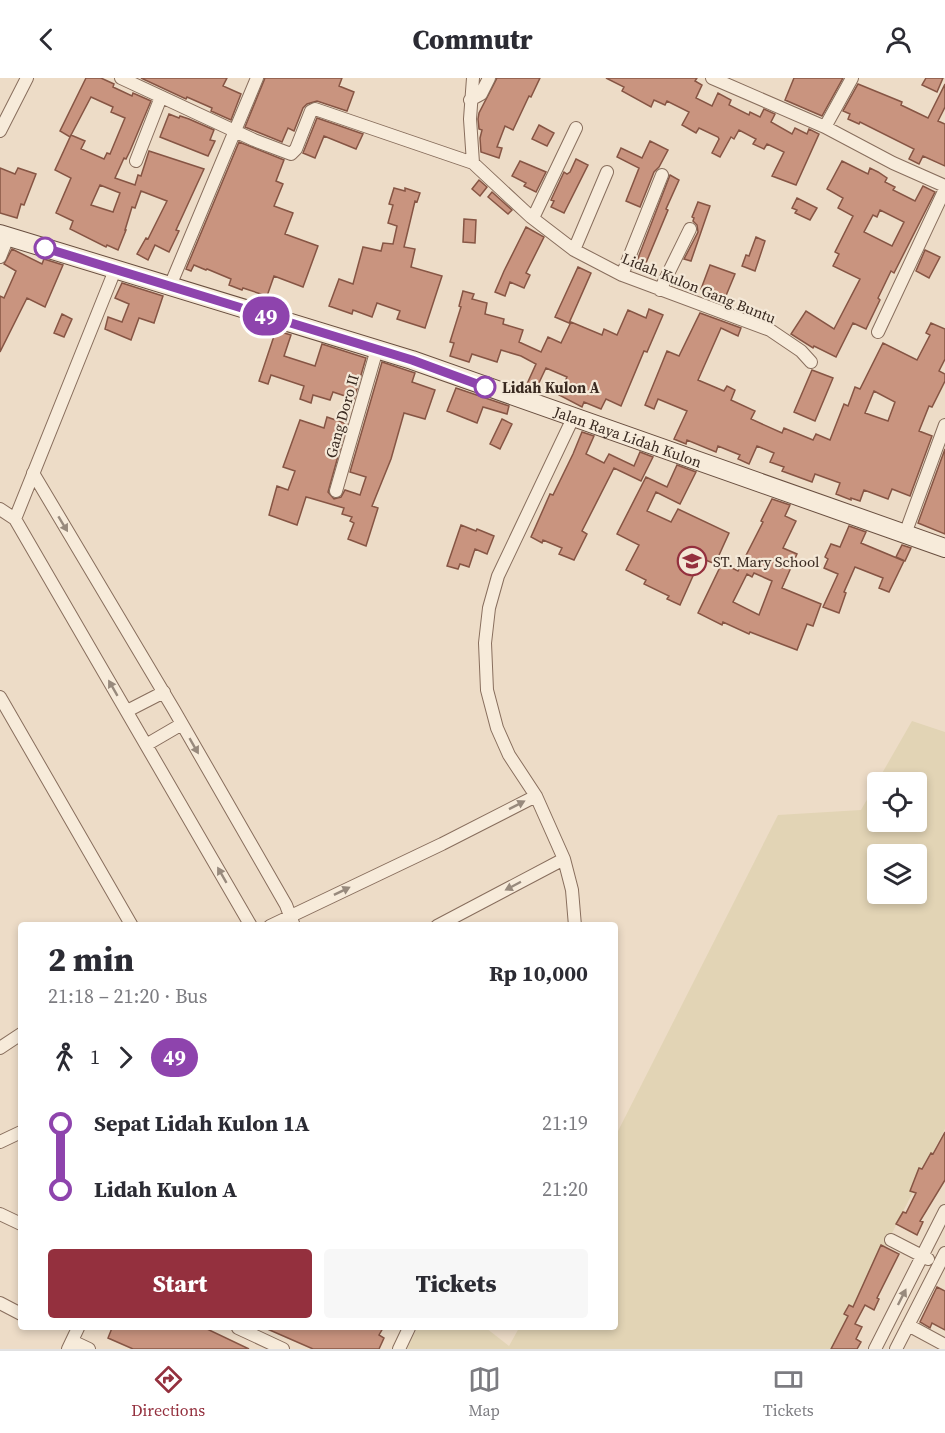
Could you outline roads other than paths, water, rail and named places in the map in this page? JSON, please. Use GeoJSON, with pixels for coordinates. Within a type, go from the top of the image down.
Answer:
{"type":"FeatureCollection","features":[{"type":"Feature","properties":{"kind":"main road","name":"Jalan Raya Lidah Kulon"},"geometry":{"type":"LineString","coordinates":[[4,236],[376,349],[945,548]]}},
{"type":"Feature","properties":{"kind":"street"},"geometry":{"type":"LineString","coordinates":[[0,131],[27,78]]}},
{"type":"Feature","properties":{"kind":"street"},"geometry":{"type":"LineString","coordinates":[[121,78],[277,150],[291,154],[296,149],[311,111],[315,109],[473,163],[470,100],[472,78]]}},
{"type":"Feature","properties":{"kind":"street"},"geometry":{"type":"LineString","coordinates":[[170,286],[256,78]]}},
{"type":"Feature","properties":{"kind":"street"},"geometry":{"type":"LineString","coordinates":[[470,100],[481,94],[489,78]]}},
{"type":"Feature","properties":{"kind":"street"},"geometry":{"type":"LineString","coordinates":[[712,78],[825,127],[945,188],[878,333]]}},
{"type":"Feature","properties":{"kind":"street"},"geometry":{"type":"LineString","coordinates":[[825,127],[852,78]]}},
{"type":"Feature","properties":{"kind":"street"},"geometry":{"type":"LineString","coordinates":[[136,161],[161,97]]}},
{"type":"Feature","properties":{"kind":"street"},"geometry":{"type":"LineString","coordinates":[[533,218],[576,128]]}},
{"type":"Feature","properties":{"kind":"street","name":"Lidah Kulon Gang Buntu"},"geometry":{"type":"LineString","coordinates":[[473,163],[533,218],[574,250],[622,275],[770,330],[801,351],[811,362]]}},
{"type":"Feature","properties":{"kind":"street"},"geometry":{"type":"LineString","coordinates":[[574,250],[607,172]]}},
{"type":"Feature","properties":{"kind":"street"},"geometry":{"type":"LineString","coordinates":[[622,275],[662,175]]}},
{"type":"Feature","properties":{"kind":"street"},"geometry":{"type":"LineString","coordinates":[[660,290],[690,229]]}},
{"type":"Feature","properties":{"kind":"street"},"geometry":{"type":"LineString","coordinates":[[0,256],[4,236]]}},
{"type":"Feature","properties":{"kind":"street"},"geometry":{"type":"LineString","coordinates":[[15,519],[115,270]]}},
{"type":"Feature","properties":{"kind":"street","name":"Gang Doro II"},"geometry":{"type":"LineString","coordinates":[[336,491],[376,349]]}},
{"type":"Feature","properties":{"kind":"street"},"geometry":{"type":"LineString","coordinates":[[573,418],[498,576],[489,608],[485,643],[488,690],[497,728],[509,755],[536,796],[564,859],[572,890],[575,922]]}},
{"type":"Feature","properties":{"kind":"street"},"geometry":{"type":"LineString","coordinates":[[905,534],[945,425]]}},
{"type":"Feature","properties":{"kind":"street"},"geometry":{"type":"LineString","coordinates":[[33,473],[164,692],[286,904],[291,921],[536,796]]}},
{"type":"Feature","properties":{"kind":"street"},"geometry":{"type":"LineString","coordinates":[[0,508],[15,519],[249,922]]}},
{"type":"Feature","properties":{"kind":"street"},"geometry":{"type":"LineString","coordinates":[[127,711],[164,692]]}},
{"type":"Feature","properties":{"kind":"street"},"geometry":{"type":"LineString","coordinates":[[0,697],[130,922]]}},
{"type":"Feature","properties":{"kind":"street"},"geometry":{"type":"LineString","coordinates":[[146,744],[182,724]]}},
{"type":"Feature","properties":{"kind":"street"},"geometry":{"type":"LineString","coordinates":[[445,922],[564,859]]}},
{"type":"Feature","properties":{"kind":"street"},"geometry":{"type":"LineString","coordinates":[[0,1048],[18,1036]]}},
{"type":"Feature","properties":{"kind":"street"},"geometry":{"type":"LineString","coordinates":[[0,1142],[18,1133]]}},
{"type":"Feature","properties":{"kind":"street"},"geometry":{"type":"LineString","coordinates":[[875,1349],[945,1211]]}},
{"type":"Feature","properties":{"kind":"street"},"geometry":{"type":"LineString","coordinates":[[0,1214],[18,1223]]}},
{"type":"Feature","properties":{"kind":"street"},"geometry":{"type":"LineString","coordinates":[[891,1240],[942,1266]]}},
{"type":"Feature","properties":{"kind":"street"},"geometry":{"type":"LineString","coordinates":[[896,1349],[942,1266],[945,1253]]}},
{"type":"Feature","properties":{"kind":"street"},"geometry":{"type":"LineString","coordinates":[[0,1304],[18,1313]]}},
{"type":"Feature","properties":{"kind":"street"},"geometry":{"type":"LineString","coordinates":[[908,1325],[945,1345]]}},
{"type":"Feature","properties":{"kind":"street"},"geometry":{"type":"LineString","coordinates":[[77,1330],[70,1345],[89,1349]]}},
{"type":"Feature","properties":{"kind":"street"},"geometry":{"type":"LineString","coordinates":[[242,1330],[283,1349]]}},
{"type":"Feature","properties":{"kind":"street"},"geometry":{"type":"LineString","coordinates":[[399,1349],[408,1330]]}},
{"type":"Feature","properties":{"kind":"place","name":"Lidah Kulon A"},"geometry":{"type":"Point","coordinates":[485,387]}},
{"type":"Feature","properties":{"kind":"place","name":"ST. Mary School"},"geometry":{"type":"Point","coordinates":[692,561]}}]}
